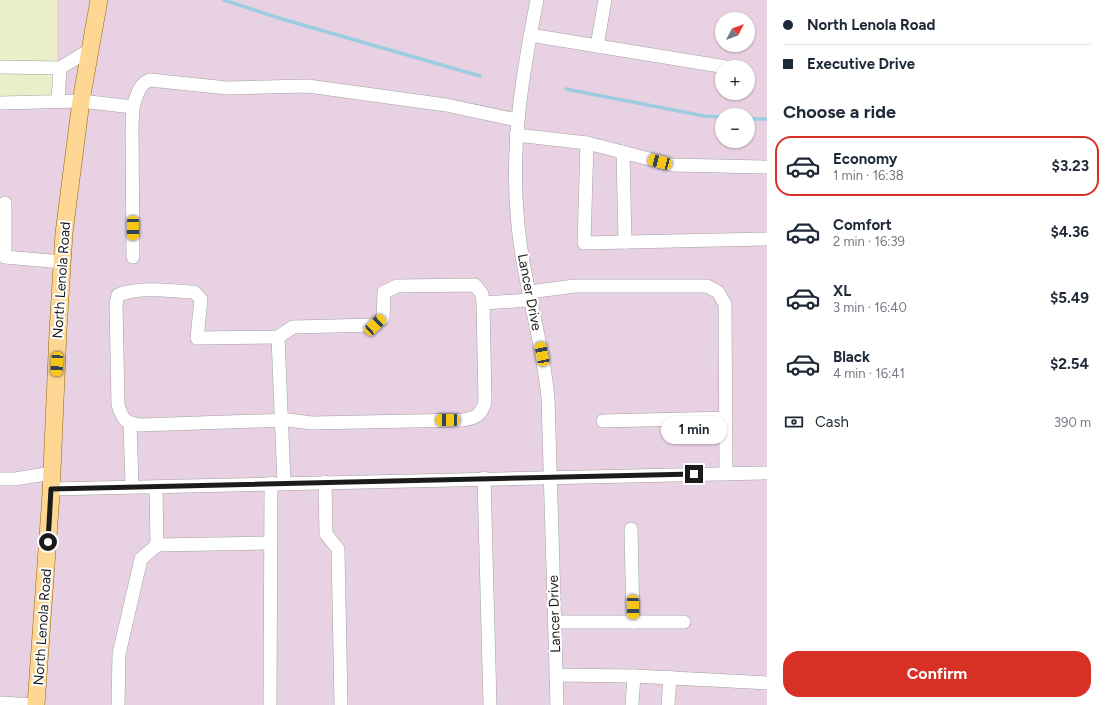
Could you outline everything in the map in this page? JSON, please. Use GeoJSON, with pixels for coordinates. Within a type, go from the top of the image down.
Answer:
{"type":"FeatureCollection","features":[{"type":"Feature","properties":{"kind":"main road","name":"North Lenola Road"},"geometry":{"type":"LineString","coordinates":[[36,705],[52,481],[62,262],[67,201],[81,100],[99,0]]}},
{"type":"Feature","properties":{"kind":"street","name":"Lancer Drive"},"geometry":{"type":"LineString","coordinates":[[537,0],[530,35],[518,120],[515,164],[517,214],[530,296],[546,381],[557,705]]}},
{"type":"Feature","properties":{"kind":"street"},"geometry":{"type":"LineString","coordinates":[[597,46],[605,0]]}},
{"type":"Feature","properties":{"kind":"street"},"geometry":{"type":"LineString","coordinates":[[530,35],[715,65]]}},
{"type":"Feature","properties":{"kind":"street"},"geometry":{"type":"LineString","coordinates":[[0,67],[60,68],[91,49]]}},
{"type":"Feature","properties":{"kind":"street"},"geometry":{"type":"LineString","coordinates":[[58,101],[60,68]]}},
{"type":"Feature","properties":{"kind":"street"},"geometry":{"type":"LineString","coordinates":[[133,257],[133,108],[141,86],[146,81],[150,80],[227,88],[308,86],[446,105],[518,120]]}},
{"type":"Feature","properties":{"kind":"street"},"geometry":{"type":"LineString","coordinates":[[0,103],[81,100],[133,108]]}},
{"type":"Feature","properties":{"kind":"street"},"geometry":{"type":"LineString","coordinates":[[516,135],[587,143],[673,165],[767,167]]}},
{"type":"Feature","properties":{"kind":"street"},"geometry":{"type":"LineString","coordinates":[[587,143],[584,243],[767,239]]}},
{"type":"Feature","properties":{"kind":"street"},"geometry":{"type":"LineString","coordinates":[[623,152],[625,242]]}},
{"type":"Feature","properties":{"kind":"street"},"geometry":{"type":"LineString","coordinates":[[5,203],[5,257],[62,262]]}},
{"type":"Feature","properties":{"kind":"street"},"geometry":{"type":"LineString","coordinates":[[475,285],[482,294],[483,303],[485,402],[481,413],[474,418],[463,420],[320,423],[282,421],[140,425],[130,423],[122,419],[118,406],[116,304],[118,296],[129,291],[150,289],[194,292],[201,299],[197,338],[278,338],[293,327],[375,325],[383,318],[384,292],[397,286],[475,285]]}},
{"type":"Feature","properties":{"kind":"street"},"geometry":{"type":"LineString","coordinates":[[483,303],[530,296],[575,286],[713,287],[718,292],[725,304],[726,474]]}},
{"type":"Feature","properties":{"kind":"street"},"geometry":{"type":"LineString","coordinates":[[278,338],[284,483]]}},
{"type":"Feature","properties":{"kind":"street"},"geometry":{"type":"LineString","coordinates":[[603,421],[726,418]]}},
{"type":"Feature","properties":{"kind":"street"},"geometry":{"type":"LineString","coordinates":[[130,423],[132,487]]}},
{"type":"Feature","properties":{"kind":"street"},"geometry":{"type":"LineString","coordinates":[[0,479],[132,487],[156,487],[484,478],[767,473]]}},
{"type":"Feature","properties":{"kind":"street"},"geometry":{"type":"LineString","coordinates":[[484,478],[490,705]]}},
{"type":"Feature","properties":{"kind":"street"},"geometry":{"type":"LineString","coordinates":[[325,482],[326,534],[338,549],[341,705]]}},
{"type":"Feature","properties":{"kind":"street"},"geometry":{"type":"LineString","coordinates":[[270,483],[270,705]]}},
{"type":"Feature","properties":{"kind":"street"},"geometry":{"type":"LineString","coordinates":[[156,487],[157,545]]}},
{"type":"Feature","properties":{"kind":"street"},"geometry":{"type":"LineString","coordinates":[[631,529],[633,622]]}},
{"type":"Feature","properties":{"kind":"street"},"geometry":{"type":"LineString","coordinates":[[118,705],[119,654],[141,559],[157,545],[269,543]]}},
{"type":"Feature","properties":{"kind":"street"},"geometry":{"type":"LineString","coordinates":[[554,622],[684,622]]}},
{"type":"Feature","properties":{"kind":"street"},"geometry":{"type":"LineString","coordinates":[[556,675],[670,677],[767,683]]}},
{"type":"Feature","properties":{"kind":"street"},"geometry":{"type":"LineString","coordinates":[[632,705],[634,676]]}},
{"type":"Feature","properties":{"kind":"street"},"geometry":{"type":"LineString","coordinates":[[668,705],[670,677]]}},
{"type":"Feature","properties":{"kind":"street"},"geometry":{"type":"LineString","coordinates":[[0,703],[36,705]]}},
{"type":"Feature","properties":{"kind":"shaded area"},"geometry":{"type":"Polygon","coordinates":[[[0,0],[767,0],[767,705],[0,705],[0,0]]]}},
{"type":"Feature","properties":{"kind":"green space"},"geometry":{"type":"Polygon","coordinates":[[[0,0],[57,0],[57,101],[0,102],[0,0]]]}},
{"type":"Feature","properties":{"kind":"waterway"},"geometry":{"type":"LineString","coordinates":[[224,0],[282,19],[480,76]]}},
{"type":"Feature","properties":{"kind":"waterway"},"geometry":{"type":"LineString","coordinates":[[566,89],[704,116],[715,117]]}},
{"type":"Feature","properties":{"kind":"waterway"},"geometry":{"type":"LineString","coordinates":[[755,119],[767,119]]}},
{"type":"Feature","properties":{"kind":"route"},"geometry":{"type":"LineString","coordinates":[[48,542],[52,494],[51,489],[421,479],[694,474]]}}]}
